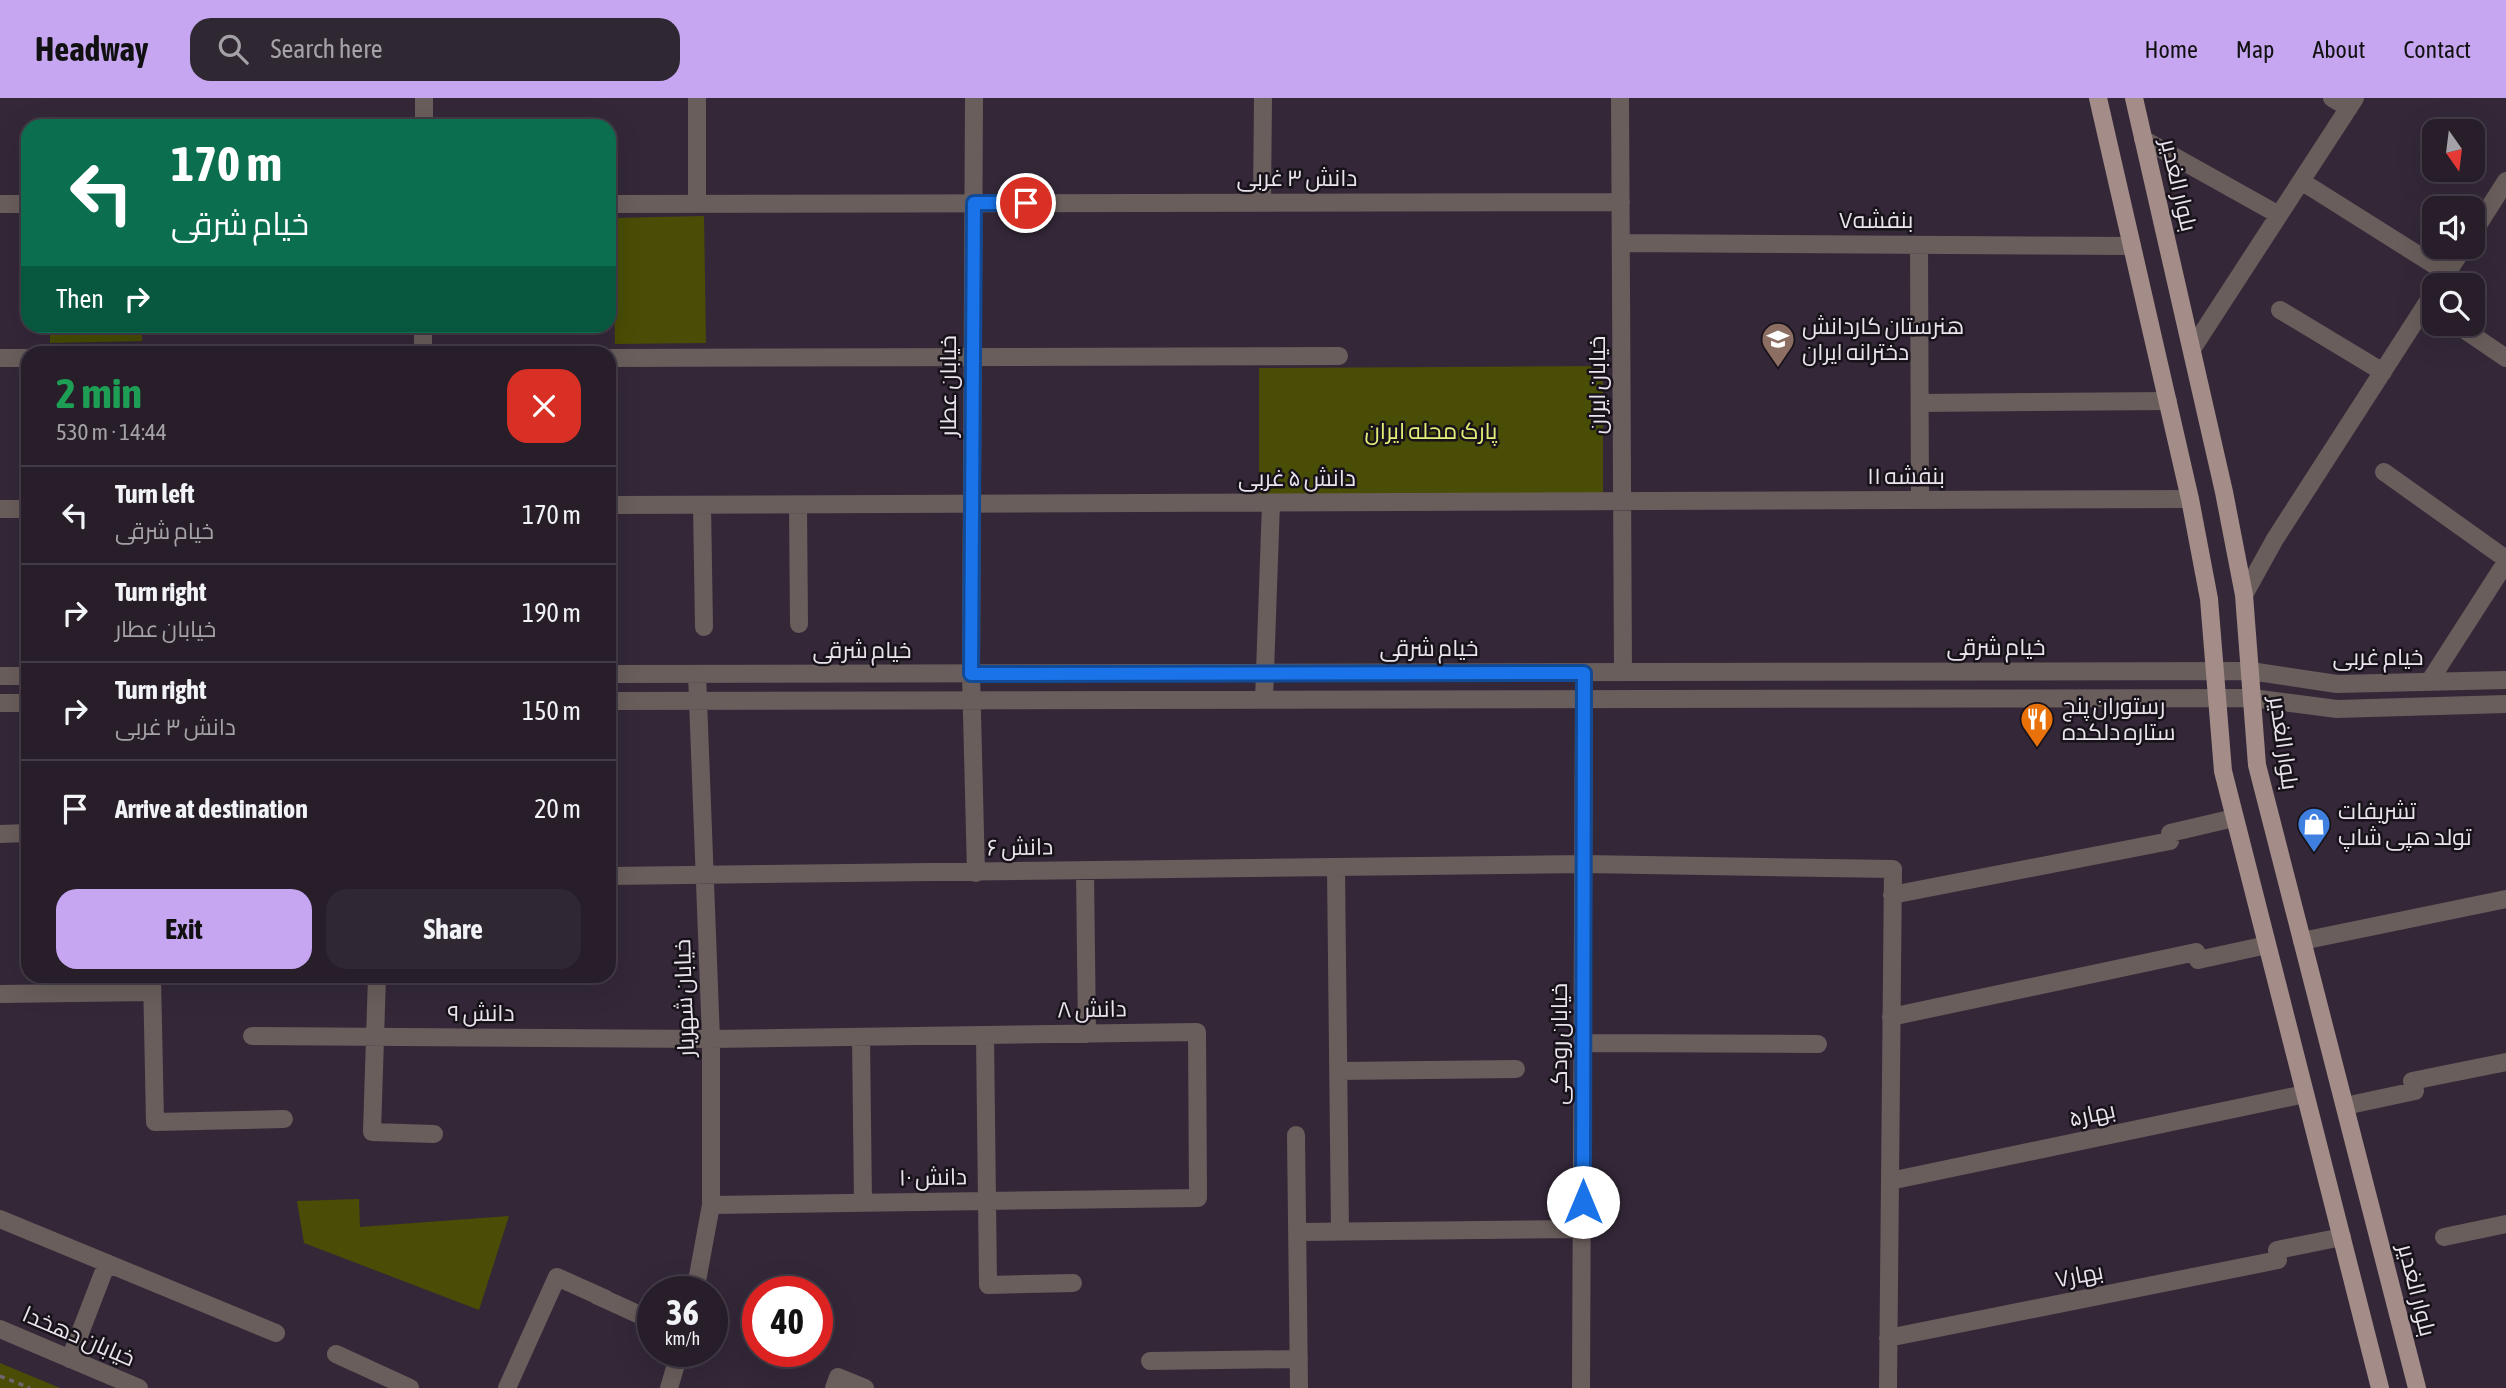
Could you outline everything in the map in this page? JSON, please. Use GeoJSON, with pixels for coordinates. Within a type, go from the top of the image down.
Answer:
{"type":"FeatureCollection","features":[{"type":"Feature","properties":{"kind":"main road"},"geometry":{"type":"LineString","coordinates":[[2098,98],[2190,499],[2209,599],[2222,771],[2380,1388]]}},
{"type":"Feature","properties":{"kind":"main road","name":"بلوار الغدیر"},"geometry":{"type":"LineString","coordinates":[[2134,98],[2224,492],[2244,595],[2257,765],[2417,1388]]}},
{"type":"Feature","properties":{"kind":"street"},"geometry":{"type":"LineString","coordinates":[[424,98],[424,119]]}},
{"type":"Feature","properties":{"kind":"street"},"geometry":{"type":"LineString","coordinates":[[697,98],[697,204]]}},
{"type":"Feature","properties":{"kind":"street","name":"خیابان عطار"},"geometry":{"type":"LineString","coordinates":[[974,98],[971,674],[976,873]]}},
{"type":"Feature","properties":{"kind":"street"},"geometry":{"type":"LineString","coordinates":[[1262,202],[1263,98]]}},
{"type":"Feature","properties":{"kind":"street","name":"خیابان ایران"},"geometry":{"type":"LineString","coordinates":[[1620,98],[1623,672]]}},
{"type":"Feature","properties":{"kind":"street"},"geometry":{"type":"LineString","coordinates":[[2192,349],[2352,103],[2332,98]]}},
{"type":"Feature","properties":{"kind":"street"},"geometry":{"type":"LineString","coordinates":[[2143,139],[2279,215]]}},
{"type":"Feature","properties":{"kind":"street"},"geometry":{"type":"LineString","coordinates":[[2301,181],[2434,273]]}},
{"type":"Feature","properties":{"kind":"street"},"geometry":{"type":"LineString","coordinates":[[2485,217],[2503,194]]}},
{"type":"Feature","properties":{"kind":"street","name":"دانش ۳ غربی"},"geometry":{"type":"LineString","coordinates":[[616,204],[1620,202]]}},
{"type":"Feature","properties":{"kind":"street"},"geometry":{"type":"LineString","coordinates":[[0,204],[21,204]]}},
{"type":"Feature","properties":{"kind":"street","name":"بنفشه۷"},"geometry":{"type":"LineString","coordinates":[[1621,243],[2132,246]]}},
{"type":"Feature","properties":{"kind":"street"},"geometry":{"type":"LineString","coordinates":[[1919,245],[1920,500]]}},
{"type":"Feature","properties":{"kind":"street"},"geometry":{"type":"LineString","coordinates":[[2280,310],[2383,372]]}},
{"type":"Feature","properties":{"kind":"street"},"geometry":{"type":"LineString","coordinates":[[2244,595],[2275,539],[2422,316]]}},
{"type":"Feature","properties":{"kind":"street"},"geometry":{"type":"LineString","coordinates":[[2474,336],[2506,358]]}},
{"type":"Feature","properties":{"kind":"street"},"geometry":{"type":"LineString","coordinates":[[616,358],[1339,356]]}},
{"type":"Feature","properties":{"kind":"street"},"geometry":{"type":"LineString","coordinates":[[0,358],[21,358]]}},
{"type":"Feature","properties":{"kind":"street"},"geometry":{"type":"LineString","coordinates":[[1920,403],[2168,401]]}},
{"type":"Feature","properties":{"kind":"street"},"geometry":{"type":"LineString","coordinates":[[2384,472],[2506,561],[2429,682]]}},
{"type":"Feature","properties":{"kind":"street","name":"بنفشه ۱۱"},"geometry":{"type":"LineString","coordinates":[[1622,502],[2190,499]]}},
{"type":"Feature","properties":{"kind":"street","name":"دانش ۵ غربی"},"geometry":{"type":"LineString","coordinates":[[616,505],[1622,502]]}},
{"type":"Feature","properties":{"kind":"street"},"geometry":{"type":"LineString","coordinates":[[1264,700],[1271,503]]}},
{"type":"Feature","properties":{"kind":"street"},"geometry":{"type":"LineString","coordinates":[[702,505],[704,627]]}},
{"type":"Feature","properties":{"kind":"street"},"geometry":{"type":"LineString","coordinates":[[798,505],[799,624]]}},
{"type":"Feature","properties":{"kind":"street"},"geometry":{"type":"LineString","coordinates":[[0,509],[21,509]]}},
{"type":"Feature","properties":{"kind":"street","name":"خیام شرقی"},"geometry":{"type":"LineString","coordinates":[[616,674],[2250,671]]}},
{"type":"Feature","properties":{"kind":"street","name":"خیام غربی"},"geometry":{"type":"LineString","coordinates":[[2250,671],[2337,684],[2506,680]]}},
{"type":"Feature","properties":{"kind":"street","name":"خیابان رودکی"},"geometry":{"type":"LineString","coordinates":[[1581,1388],[1584,673]]}},
{"type":"Feature","properties":{"kind":"street","name":"خیابان شهریار"},"geometry":{"type":"LineString","coordinates":[[697,674],[711,1039],[711,1205],[698,1276]]}},
{"type":"Feature","properties":{"kind":"street"},"geometry":{"type":"LineString","coordinates":[[0,676],[21,676]]}},
{"type":"Feature","properties":{"kind":"street"},"geometry":{"type":"LineString","coordinates":[[616,701],[2252,698],[2337,709],[2506,704]]}},
{"type":"Feature","properties":{"kind":"street"},"geometry":{"type":"LineString","coordinates":[[0,703],[21,703]]}},
{"type":"Feature","properties":{"kind":"street"},"geometry":{"type":"LineString","coordinates":[[1888,1388],[1892,895],[2170,841],[2170,833],[2234,818]]}},
{"type":"Feature","properties":{"kind":"street"},"geometry":{"type":"LineString","coordinates":[[0,834],[21,833]]}},
{"type":"Feature","properties":{"kind":"street","name":"دانش ۶"},"geometry":{"type":"LineString","coordinates":[[616,876],[1584,864],[1893,869],[1892,895]]}},
{"type":"Feature","properties":{"kind":"street"},"geometry":{"type":"LineString","coordinates":[[1336,867],[1340,1232]]}},
{"type":"Feature","properties":{"kind":"street"},"geometry":{"type":"LineString","coordinates":[[1085,871],[1087,1034]]}},
{"type":"Feature","properties":{"kind":"street"},"geometry":{"type":"LineString","coordinates":[[2302,941],[2506,899]]}},
{"type":"Feature","properties":{"kind":"street"},"geometry":{"type":"LineString","coordinates":[[1891,1017],[2196,952],[2198,960],[2267,945]]}},
{"type":"Feature","properties":{"kind":"street"},"geometry":{"type":"LineString","coordinates":[[377,983],[372,1132],[434,1133]]}},
{"type":"Feature","properties":{"kind":"street"},"geometry":{"type":"LineString","coordinates":[[0,994],[152,984],[155,1122],[284,1119]]}},
{"type":"Feature","properties":{"kind":"street","name":"دانش ۸"},"geometry":{"type":"LineString","coordinates":[[711,1039],[1196,1032],[1198,1198],[987,1201]]}},
{"type":"Feature","properties":{"kind":"street"},"geometry":{"type":"LineString","coordinates":[[985,1035],[987,1201]]}},
{"type":"Feature","properties":{"kind":"street","name":"دانش ۹"},"geometry":{"type":"LineString","coordinates":[[252,1036],[711,1039]]}},
{"type":"Feature","properties":{"kind":"street"},"geometry":{"type":"LineString","coordinates":[[861,1037],[863,1203]]}},
{"type":"Feature","properties":{"kind":"street"},"geometry":{"type":"LineString","coordinates":[[1584,1043],[1818,1044]]}},
{"type":"Feature","properties":{"kind":"street"},"geometry":{"type":"LineString","coordinates":[[2345,1106],[2415,1091],[2412,1082],[2506,1062]]}},
{"type":"Feature","properties":{"kind":"street"},"geometry":{"type":"LineString","coordinates":[[1338,1071],[1516,1069]]}},
{"type":"Feature","properties":{"kind":"street","name":"بهار۵"},"geometry":{"type":"LineString","coordinates":[[1890,1181],[2305,1094]]}},
{"type":"Feature","properties":{"kind":"street"},"geometry":{"type":"LineString","coordinates":[[1296,1135],[1299,1388]]}},
{"type":"Feature","properties":{"kind":"street","name":"دانش ۱۰"},"geometry":{"type":"LineString","coordinates":[[711,1205],[987,1201],[988,1284],[1073,1283]]}},
{"type":"Feature","properties":{"kind":"street"},"geometry":{"type":"LineString","coordinates":[[0,1219],[276,1333]]}},
{"type":"Feature","properties":{"kind":"street"},"geometry":{"type":"LineString","coordinates":[[2444,1237],[2506,1224]]}},
{"type":"Feature","properties":{"kind":"street"},"geometry":{"type":"LineString","coordinates":[[1297,1232],[1583,1228]]}},
{"type":"Feature","properties":{"kind":"street","name":"بهار۷"},"geometry":{"type":"LineString","coordinates":[[1888,1338],[2278,1259],[2277,1250],[2342,1237]]}},
{"type":"Feature","properties":{"kind":"street"},"geometry":{"type":"LineString","coordinates":[[70,1359],[107,1263]]}},
{"type":"Feature","properties":{"kind":"street"},"geometry":{"type":"LineString","coordinates":[[558,1277],[606,1299]]}},
{"type":"Feature","properties":{"kind":"street"},"geometry":{"type":"LineString","coordinates":[[558,1277],[637,1314]]}},
{"type":"Feature","properties":{"kind":"street"},"geometry":{"type":"LineString","coordinates":[[507,1388],[558,1277]]}},
{"type":"Feature","properties":{"kind":"street","name":"خیابان دهخدا"},"geometry":{"type":"LineString","coordinates":[[0,1329],[139,1388]]}},
{"type":"Feature","properties":{"kind":"street"},"geometry":{"type":"LineString","coordinates":[[335,1354],[390,1384],[410,1388]]}},
{"type":"Feature","properties":{"kind":"street"},"geometry":{"type":"LineString","coordinates":[[1150,1361],[1299,1359]]}},
{"type":"Feature","properties":{"kind":"street"},"geometry":{"type":"LineString","coordinates":[[669,1388],[675,1367]]}},
{"type":"Feature","properties":{"kind":"street"},"geometry":{"type":"LineString","coordinates":[[834,1388],[838,1377],[865,1388]]}},
{"type":"Feature","properties":{"kind":"path"},"geometry":{"type":"LineString","coordinates":[[0,1376],[30,1388]]}},
{"type":"Feature","properties":{"kind":"green space"},"geometry":{"type":"Polygon","coordinates":[[[704,216],[706,343],[615,344],[616,218],[704,216]]]}},
{"type":"Feature","properties":{"kind":"green space"},"geometry":{"type":"Polygon","coordinates":[[[50,333],[142,333],[142,341],[50,343],[50,333]]]}},
{"type":"Feature","properties":{"kind":"green space","name":"پارک محله ایران"},"geometry":{"type":"Polygon","coordinates":[[[1603,366],[1603,495],[1259,496],[1259,368],[1603,366]]]}},
{"type":"Feature","properties":{"kind":"green space"},"geometry":{"type":"Polygon","coordinates":[[[359,1199],[360,1227],[509,1216],[479,1310],[304,1243],[297,1201],[359,1199]]]}},
{"type":"Feature","properties":{"kind":"green space"},"geometry":{"type":"Polygon","coordinates":[[[0,1363],[60,1388],[0,1388],[0,1363]]]}},
{"type":"Feature","properties":{"kind":"place","name":"هنرستان کاردانش دخترانه ایران"},"geometry":{"type":"Point","coordinates":[1778,369]}},
{"type":"Feature","properties":{"kind":"place","name":"رستوران پنج ستاره دلکده"},"geometry":{"type":"Point","coordinates":[2037,749]}},
{"type":"Feature","properties":{"kind":"place","name":"تشریفات تولد هپی شاپ"},"geometry":{"type":"Point","coordinates":[2314,854]}},
{"type":"Feature","properties":{"kind":"route"},"geometry":{"type":"LineString","coordinates":[[1026,203],[974,203],[971,674],[1584,673],[1583,1202]]}}]}
